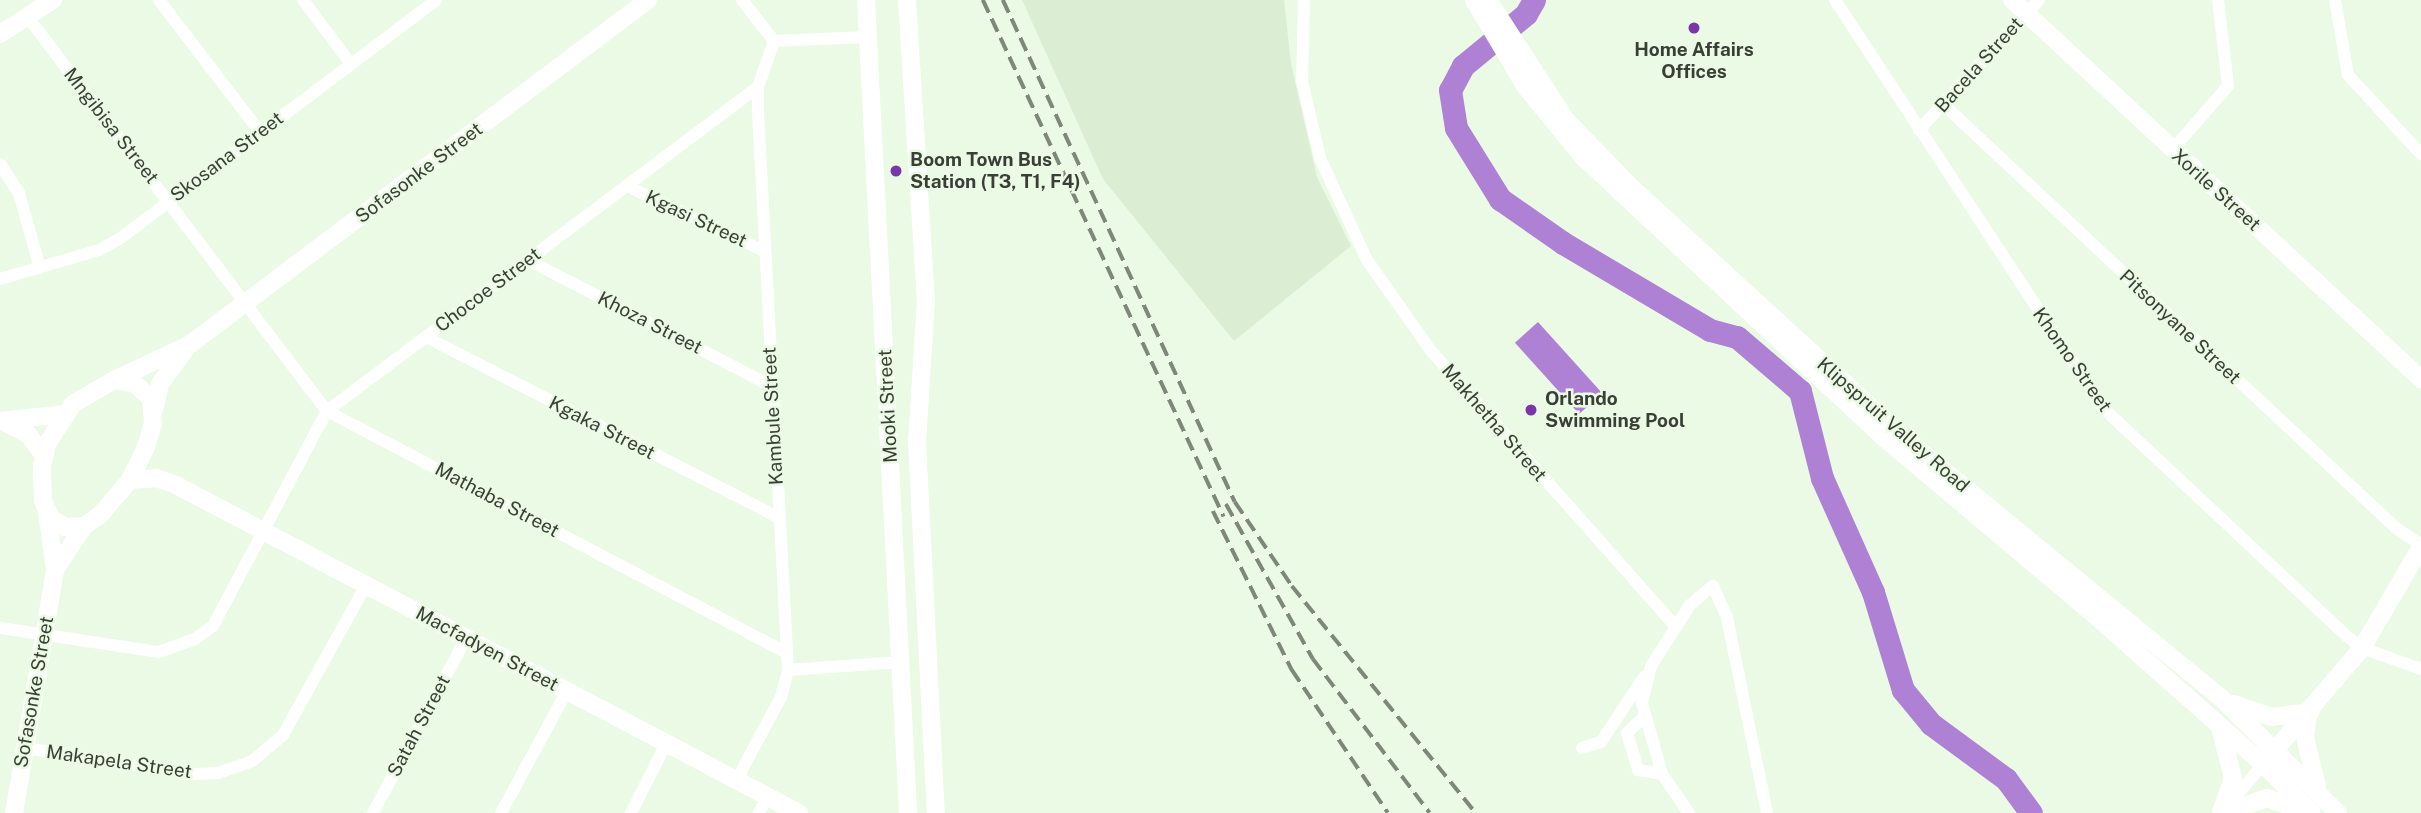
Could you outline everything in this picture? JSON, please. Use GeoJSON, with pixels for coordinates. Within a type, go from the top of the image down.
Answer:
{"type":"FeatureCollection","features":[{"type":"Feature","properties":{"kind":"main road"},"geometry":{"type":"LineString","coordinates":[[0,34],[53,0]]}},
{"type":"Feature","properties":{"kind":"main road","name":"Sofasonke Street"},"geometry":{"type":"LineString","coordinates":[[14,813],[55,570],[47,511],[41,491],[43,455],[64,414],[82,396],[189,345],[648,0]]}},
{"type":"Feature","properties":{"kind":"main road","name":"Mooki Street"},"geometry":{"type":"LineString","coordinates":[[866,0],[908,813]]}},
{"type":"Feature","properties":{"kind":"main road","name":"Mooki Street"},"geometry":{"type":"LineString","coordinates":[[907,0],[926,299],[917,442],[936,770],[936,813]]}},
{"type":"Feature","properties":{"kind":"main road","name":"Xorile Street"},"geometry":{"type":"LineString","coordinates":[[2012,0],[2032,7],[2172,150],[2421,379]]}},
{"type":"Feature","properties":{"kind":"main road","name":"Klipspruit Valley Road"},"geometry":{"type":"LineString","coordinates":[[1483,5],[1531,83],[1583,157],[1789,351],[2263,764],[2311,813]]}},
{"type":"Feature","properties":{"kind":"main road","name":"Klipspruit Valley Road"},"geometry":{"type":"LineString","coordinates":[[1531,83],[1632,188],[1867,405],[2221,698],[2276,748],[2338,813]]}},
{"type":"Feature","properties":{"kind":"main road","name":"Sofasonke Street"},"geometry":{"type":"LineString","coordinates":[[55,570],[84,526],[111,504],[130,480],[149,440],[153,410],[164,376],[189,345]]}},
{"type":"Feature","properties":{"kind":"main road"},"geometry":{"type":"LineString","coordinates":[[114,380],[134,383],[144,390],[153,410]]}},
{"type":"Feature","properties":{"kind":"main road"},"geometry":{"type":"LineString","coordinates":[[1,421],[64,414]]}},
{"type":"Feature","properties":{"kind":"main road"},"geometry":{"type":"LineString","coordinates":[[1,421],[28,433],[43,455]]}},
{"type":"Feature","properties":{"kind":"main road","name":"Macfadyen Street"},"geometry":{"type":"LineString","coordinates":[[149,440],[154,463],[176,485]]}},
{"type":"Feature","properties":{"kind":"main road","name":"Macfadyen Street"},"geometry":{"type":"LineString","coordinates":[[130,480],[156,478],[176,485],[736,781],[763,805],[799,813]]}},
{"type":"Feature","properties":{"kind":"main road"},"geometry":{"type":"LineString","coordinates":[[47,511],[65,527],[84,526]]}},
{"type":"Feature","properties":{"kind":"main road"},"geometry":{"type":"LineString","coordinates":[[2263,764],[2309,714],[2362,648],[2421,546]]}},
{"type":"Feature","properties":{"kind":"main road"},"geometry":{"type":"LineString","coordinates":[[2221,698],[2271,717],[2309,714]]}},
{"type":"Feature","properties":{"kind":"main road"},"geometry":{"type":"LineString","coordinates":[[2309,714],[2305,737],[2318,790]]}},
{"type":"Feature","properties":{"kind":"main road"},"geometry":{"type":"LineString","coordinates":[[2220,727],[2233,778],[2223,813]]}},
{"type":"Feature","properties":{"kind":"main road","name":"Mooki Street"},"geometry":{"type":"LineString","coordinates":[[936,770],[944,813]]}},
{"type":"Feature","properties":{"kind":"main road"},"geometry":{"type":"LineString","coordinates":[[2223,813],[2267,798],[2311,813]]}},
{"type":"Feature","properties":{"kind":"street"},"geometry":{"type":"LineString","coordinates":[[159,0],[260,132]]}},
{"type":"Feature","properties":{"kind":"street"},"geometry":{"type":"LineString","coordinates":[[303,0],[351,64]]}},
{"type":"Feature","properties":{"kind":"street","name":"Skosana Street"},"geometry":{"type":"LineString","coordinates":[[0,279],[99,250],[169,201],[436,0]]}},
{"type":"Feature","properties":{"kind":"street"},"geometry":{"type":"LineString","coordinates":[[742,0],[774,41],[868,37]]}},
{"type":"Feature","properties":{"kind":"street","name":"Makhetha Street"},"geometry":{"type":"LineString","coordinates":[[1304,0],[1302,81],[1320,158],[1367,260],[1432,352],[1676,627]]}},
{"type":"Feature","properties":{"kind":"street","name":"Khomo Street"},"geometry":{"type":"LineString","coordinates":[[1835,0],[2103,408],[2362,648],[2421,669]]}},
{"type":"Feature","properties":{"kind":"street"},"geometry":{"type":"LineString","coordinates":[[2172,150],[2228,86],[2218,0]]}},
{"type":"Feature","properties":{"kind":"street"},"geometry":{"type":"LineString","coordinates":[[2336,0],[2348,75],[2421,154]]}},
{"type":"Feature","properties":{"kind":"street","name":"Bacela Street"},"geometry":{"type":"LineString","coordinates":[[1919,130],[2032,7]]}},
{"type":"Feature","properties":{"kind":"street","name":"Mngibisa Street"},"geometry":{"type":"LineString","coordinates":[[27,16],[245,303]]}},
{"type":"Feature","properties":{"kind":"street","name":"Kambule Street"},"geometry":{"type":"LineString","coordinates":[[736,781],[781,697],[788,670],[764,251],[758,88],[774,41]]}},
{"type":"Feature","properties":{"kind":"street","name":"Chocoe Street"},"geometry":{"type":"LineString","coordinates":[[0,628],[159,652],[185,645],[213,626],[327,411],[758,88]]}},
{"type":"Feature","properties":{"kind":"street","name":"Pitsonyane Street"},"geometry":{"type":"LineString","coordinates":[[1943,104],[2396,528],[2421,546]]}},
{"type":"Feature","properties":{"kind":"street"},"geometry":{"type":"LineString","coordinates":[[0,164],[19,194],[40,268]]}},
{"type":"Feature","properties":{"kind":"street","name":"Kgasi Street"},"geometry":{"type":"LineString","coordinates":[[627,186],[764,251]]}},
{"type":"Feature","properties":{"kind":"street","name":"Khoza Street"},"geometry":{"type":"LineString","coordinates":[[528,260],[771,386]]}},
{"type":"Feature","properties":{"kind":"street","name":"Mathaba Street"},"geometry":{"type":"LineString","coordinates":[[245,303],[327,411],[787,653]]}},
{"type":"Feature","properties":{"kind":"street","name":"Kgaka Street"},"geometry":{"type":"LineString","coordinates":[[426,337],[779,518]]}},
{"type":"Feature","properties":{"kind":"street","name":"Makapela Street"},"geometry":{"type":"LineString","coordinates":[[25,748],[193,775],[218,772],[252,761],[283,735],[366,585]]}},
{"type":"Feature","properties":{"kind":"street"},"geometry":{"type":"LineString","coordinates":[[1582,748],[1601,742],[1690,605],[1713,586],[1727,618],[1767,813]]}},
{"type":"Feature","properties":{"kind":"street","name":"Satah Street"},"geometry":{"type":"LineString","coordinates":[[373,813],[466,638]]}},
{"type":"Feature","properties":{"kind":"street"},"geometry":{"type":"LineString","coordinates":[[788,670],[902,662]]}},
{"type":"Feature","properties":{"kind":"street"},"geometry":{"type":"LineString","coordinates":[[1651,666],[1643,684],[1644,717],[1661,774],[1689,813]]}},
{"type":"Feature","properties":{"kind":"street"},"geometry":{"type":"LineString","coordinates":[[501,813],[566,691]]}},
{"type":"Feature","properties":{"kind":"street"},"geometry":{"type":"LineString","coordinates":[[1644,717],[1627,733],[1638,771],[1661,774]]}},
{"type":"Feature","properties":{"kind":"street"},"geometry":{"type":"LineString","coordinates":[[631,813],[666,744]]}},
{"type":"Feature","properties":{"kind":"street"},"geometry":{"type":"LineString","coordinates":[[2223,813],[2263,764]]}},
{"type":"Feature","properties":{"kind":"shaded area"},"geometry":{"type":"Polygon","coordinates":[[[1022,0],[1284,0],[1291,64],[1317,177],[1351,246],[1234,341],[1103,179],[1022,0]]]}},
{"type":"Feature","properties":{"kind":"shaded area"},"geometry":{"type":"Polygon","coordinates":[[[1538,322],[1602,393],[1579,414],[1515,343],[1538,322]]]}},
{"type":"Feature","properties":{"kind":"waterway"},"geometry":{"type":"LineString","coordinates":[[1534,0],[1526,14],[1463,66],[1450,90],[1456,128],[1500,199],[1563,243],[1710,330],[1737,337],[1800,391],[1822,478],[1873,592],[1903,690],[1931,724],[2006,779],[2031,813]]}},
{"type":"Feature","properties":{"kind":"railway"},"geometry":{"type":"LineString","coordinates":[[983,0],[1224,517]]}},
{"type":"Feature","properties":{"kind":"railway"},"geometry":{"type":"LineString","coordinates":[[1003,0],[1235,502],[1292,586],[1476,813]]}},
{"type":"Feature","properties":{"kind":"railway"},"geometry":{"type":"LineString","coordinates":[[1226,504],[1313,659],[1430,813]]}},
{"type":"Feature","properties":{"kind":"railway"},"geometry":{"type":"LineString","coordinates":[[1213,511],[1292,670],[1388,813]]}},
{"type":"Feature","properties":{"kind":"place","name":"Home Affairs Offices"},"geometry":{"type":"Point","coordinates":[1694,28]}},
{"type":"Feature","properties":{"kind":"place","name":"Boom Town Bus Station (T3, T1, F4)"},"geometry":{"type":"Point","coordinates":[896,171]}},
{"type":"Feature","properties":{"kind":"place","name":"Orlando Swimming Pool"},"geometry":{"type":"Point","coordinates":[1531,410]}}]}
